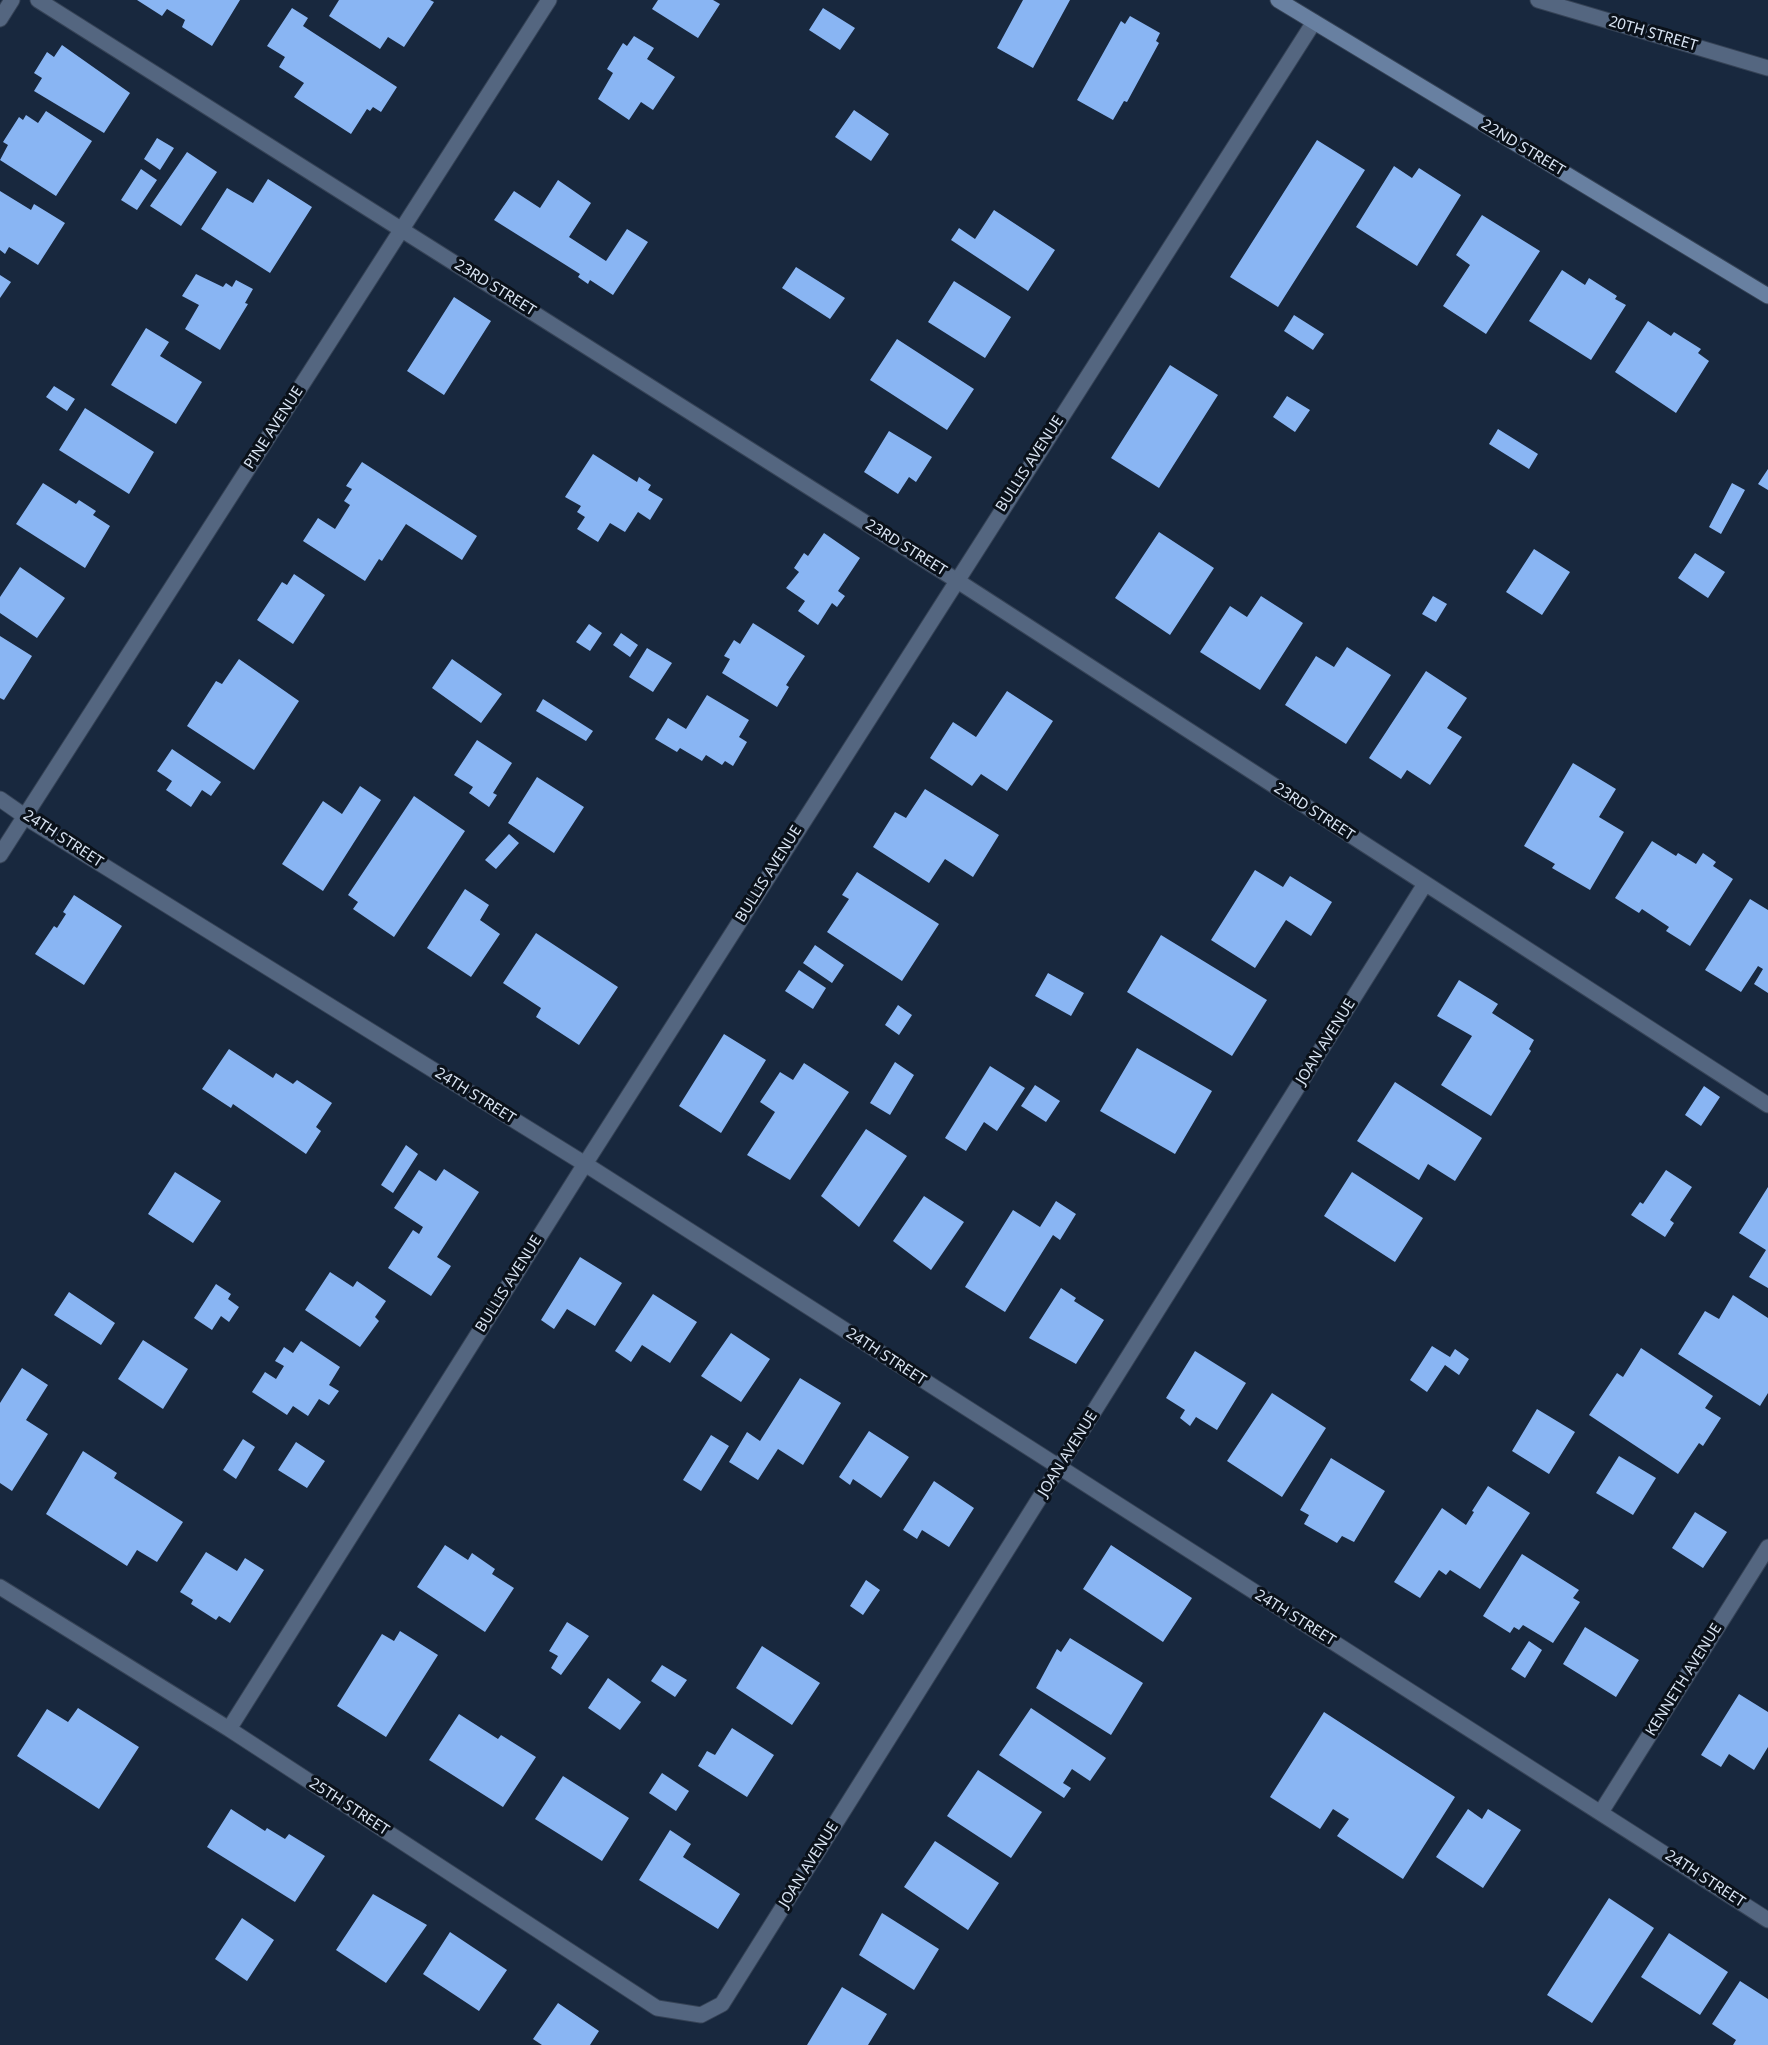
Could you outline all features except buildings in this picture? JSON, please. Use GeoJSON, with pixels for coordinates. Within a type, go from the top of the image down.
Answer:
{"type":"FeatureCollection","features":[{"type":"Feature","properties":{"kind":"street"},"geometry":{"type":"LineString","coordinates":[[0,19],[12,0]]}},
{"type":"Feature","properties":{"kind":"street","name":"23RD STREET"},"geometry":{"type":"LineString","coordinates":[[38,0],[956,580],[1768,1105]]}},
{"type":"Feature","properties":{"kind":"street","name":"PINE AVENUE"},"geometry":{"type":"LineString","coordinates":[[0,855],[549,0]]}},
{"type":"Feature","properties":{"kind":"street","name":"22ND STREET"},"geometry":{"type":"LineString","coordinates":[[1278,0],[1768,296]]}},
{"type":"Feature","properties":{"kind":"street","name":"20TH STREET"},"geometry":{"type":"LineString","coordinates":[[1538,0],[1768,68]]}},
{"type":"Feature","properties":{"kind":"street","name":"BULLIS AVENUE"},"geometry":{"type":"LineString","coordinates":[[229,1729],[956,580],[1314,22]]}},
{"type":"Feature","properties":{"kind":"street","name":"24TH STREET"},"geometry":{"type":"LineString","coordinates":[[0,799],[585,1164],[1768,1920]]}},
{"type":"Feature","properties":{"kind":"street","name":"JOAN AVENUE"},"geometry":{"type":"LineString","coordinates":[[701,2015],[722,2004],[1425,884]]}},
{"type":"Feature","properties":{"kind":"street","name":"KENNETH AVENUE"},"geometry":{"type":"LineString","coordinates":[[1601,1812],[1768,1547]]}},
{"type":"Feature","properties":{"kind":"street","name":"25TH STREET"},"geometry":{"type":"LineString","coordinates":[[0,1587],[229,1729],[657,2008],[701,2015]]}}]}
